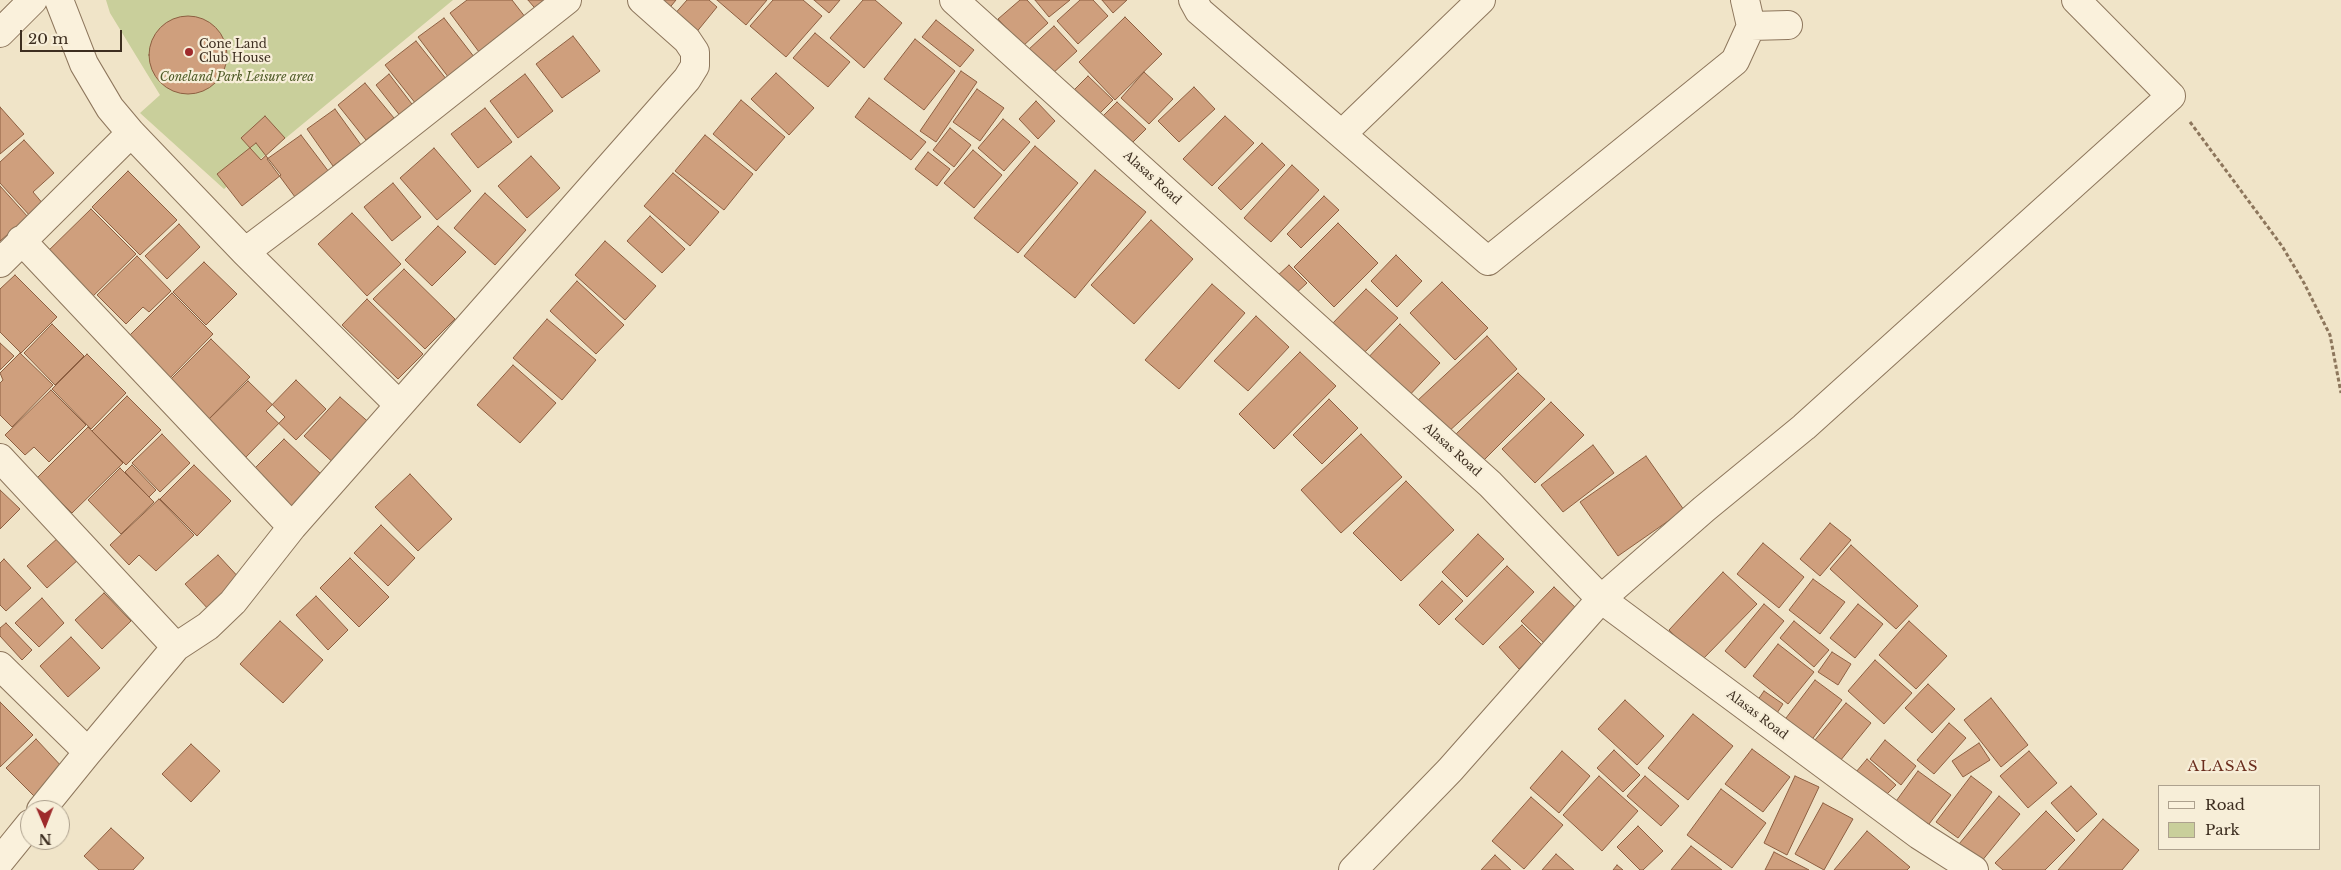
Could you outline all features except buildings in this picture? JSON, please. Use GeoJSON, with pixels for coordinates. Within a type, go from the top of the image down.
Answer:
{"type":"FeatureCollection","features":[{"type":"Feature","properties":{"kind":"street"},"geometry":{"type":"LineString","coordinates":[[0,33],[33,0]]}},
{"type":"Feature","properties":{"kind":"street"},"geometry":{"type":"LineString","coordinates":[[59,0],[84,64],[110,108],[131,133],[245,252],[399,405]]}},
{"type":"Feature","properties":{"kind":"street"},"geometry":{"type":"LineString","coordinates":[[245,252],[567,0]]}},
{"type":"Feature","properties":{"kind":"street"},"geometry":{"type":"LineString","coordinates":[[49,800],[176,647],[208,626],[234,602],[292,527],[687,79],[695,66],[695,52],[687,40],[642,0]]}},
{"type":"Feature","properties":{"kind":"street","name":"Alasas Road"},"geometry":{"type":"LineString","coordinates":[[954,0],[1490,484],[1602,599],[1919,835],[1974,870]]}},
{"type":"Feature","properties":{"kind":"street"},"geometry":{"type":"LineString","coordinates":[[1193,0],[1199,11],[1488,261],[1735,61],[1748,13],[1788,25]]}},
{"type":"Feature","properties":{"kind":"street"},"geometry":{"type":"LineString","coordinates":[[1342,134],[1481,0]]}},
{"type":"Feature","properties":{"kind":"street"},"geometry":{"type":"LineString","coordinates":[[1353,870],[1450,770],[1602,599],[1704,509],[1804,427],[2171,96],[2076,0]]}},
{"type":"Feature","properties":{"kind":"street"},"geometry":{"type":"LineString","coordinates":[[0,262],[20,240],[131,133]]}},
{"type":"Feature","properties":{"kind":"street"},"geometry":{"type":"LineString","coordinates":[[20,240],[292,527]]}},
{"type":"Feature","properties":{"kind":"street"},"geometry":{"type":"LineString","coordinates":[[0,458],[176,647]]}},
{"type":"Feature","properties":{"kind":"street"},"geometry":{"type":"LineString","coordinates":[[0,666],[88,752]]}},
{"type":"Feature","properties":{"kind":"street"},"geometry":{"type":"LineString","coordinates":[[0,861],[20,836]]}},
{"type":"Feature","properties":{"kind":"path"},"geometry":{"type":"LineString","coordinates":[[2171,96],[2282,246],[2304,283],[2330,335],[2341,393]]}},
{"type":"Feature","properties":{"kind":"green space","name":"Coneland Park Leisure area"},"geometry":{"type":"Polygon","coordinates":[[[106,0],[453,0],[224,189],[140,113],[160,95],[110,13],[106,0]]]}},
{"type":"Feature","properties":{"kind":"place","name":"Cone Land Club House"},"geometry":{"type":"Point","coordinates":[189,52]}},
{"type":"Feature","properties":{"kind":"district","name":"ALASAS"},"geometry":{"type":"Point","coordinates":[2223,767]}}]}
